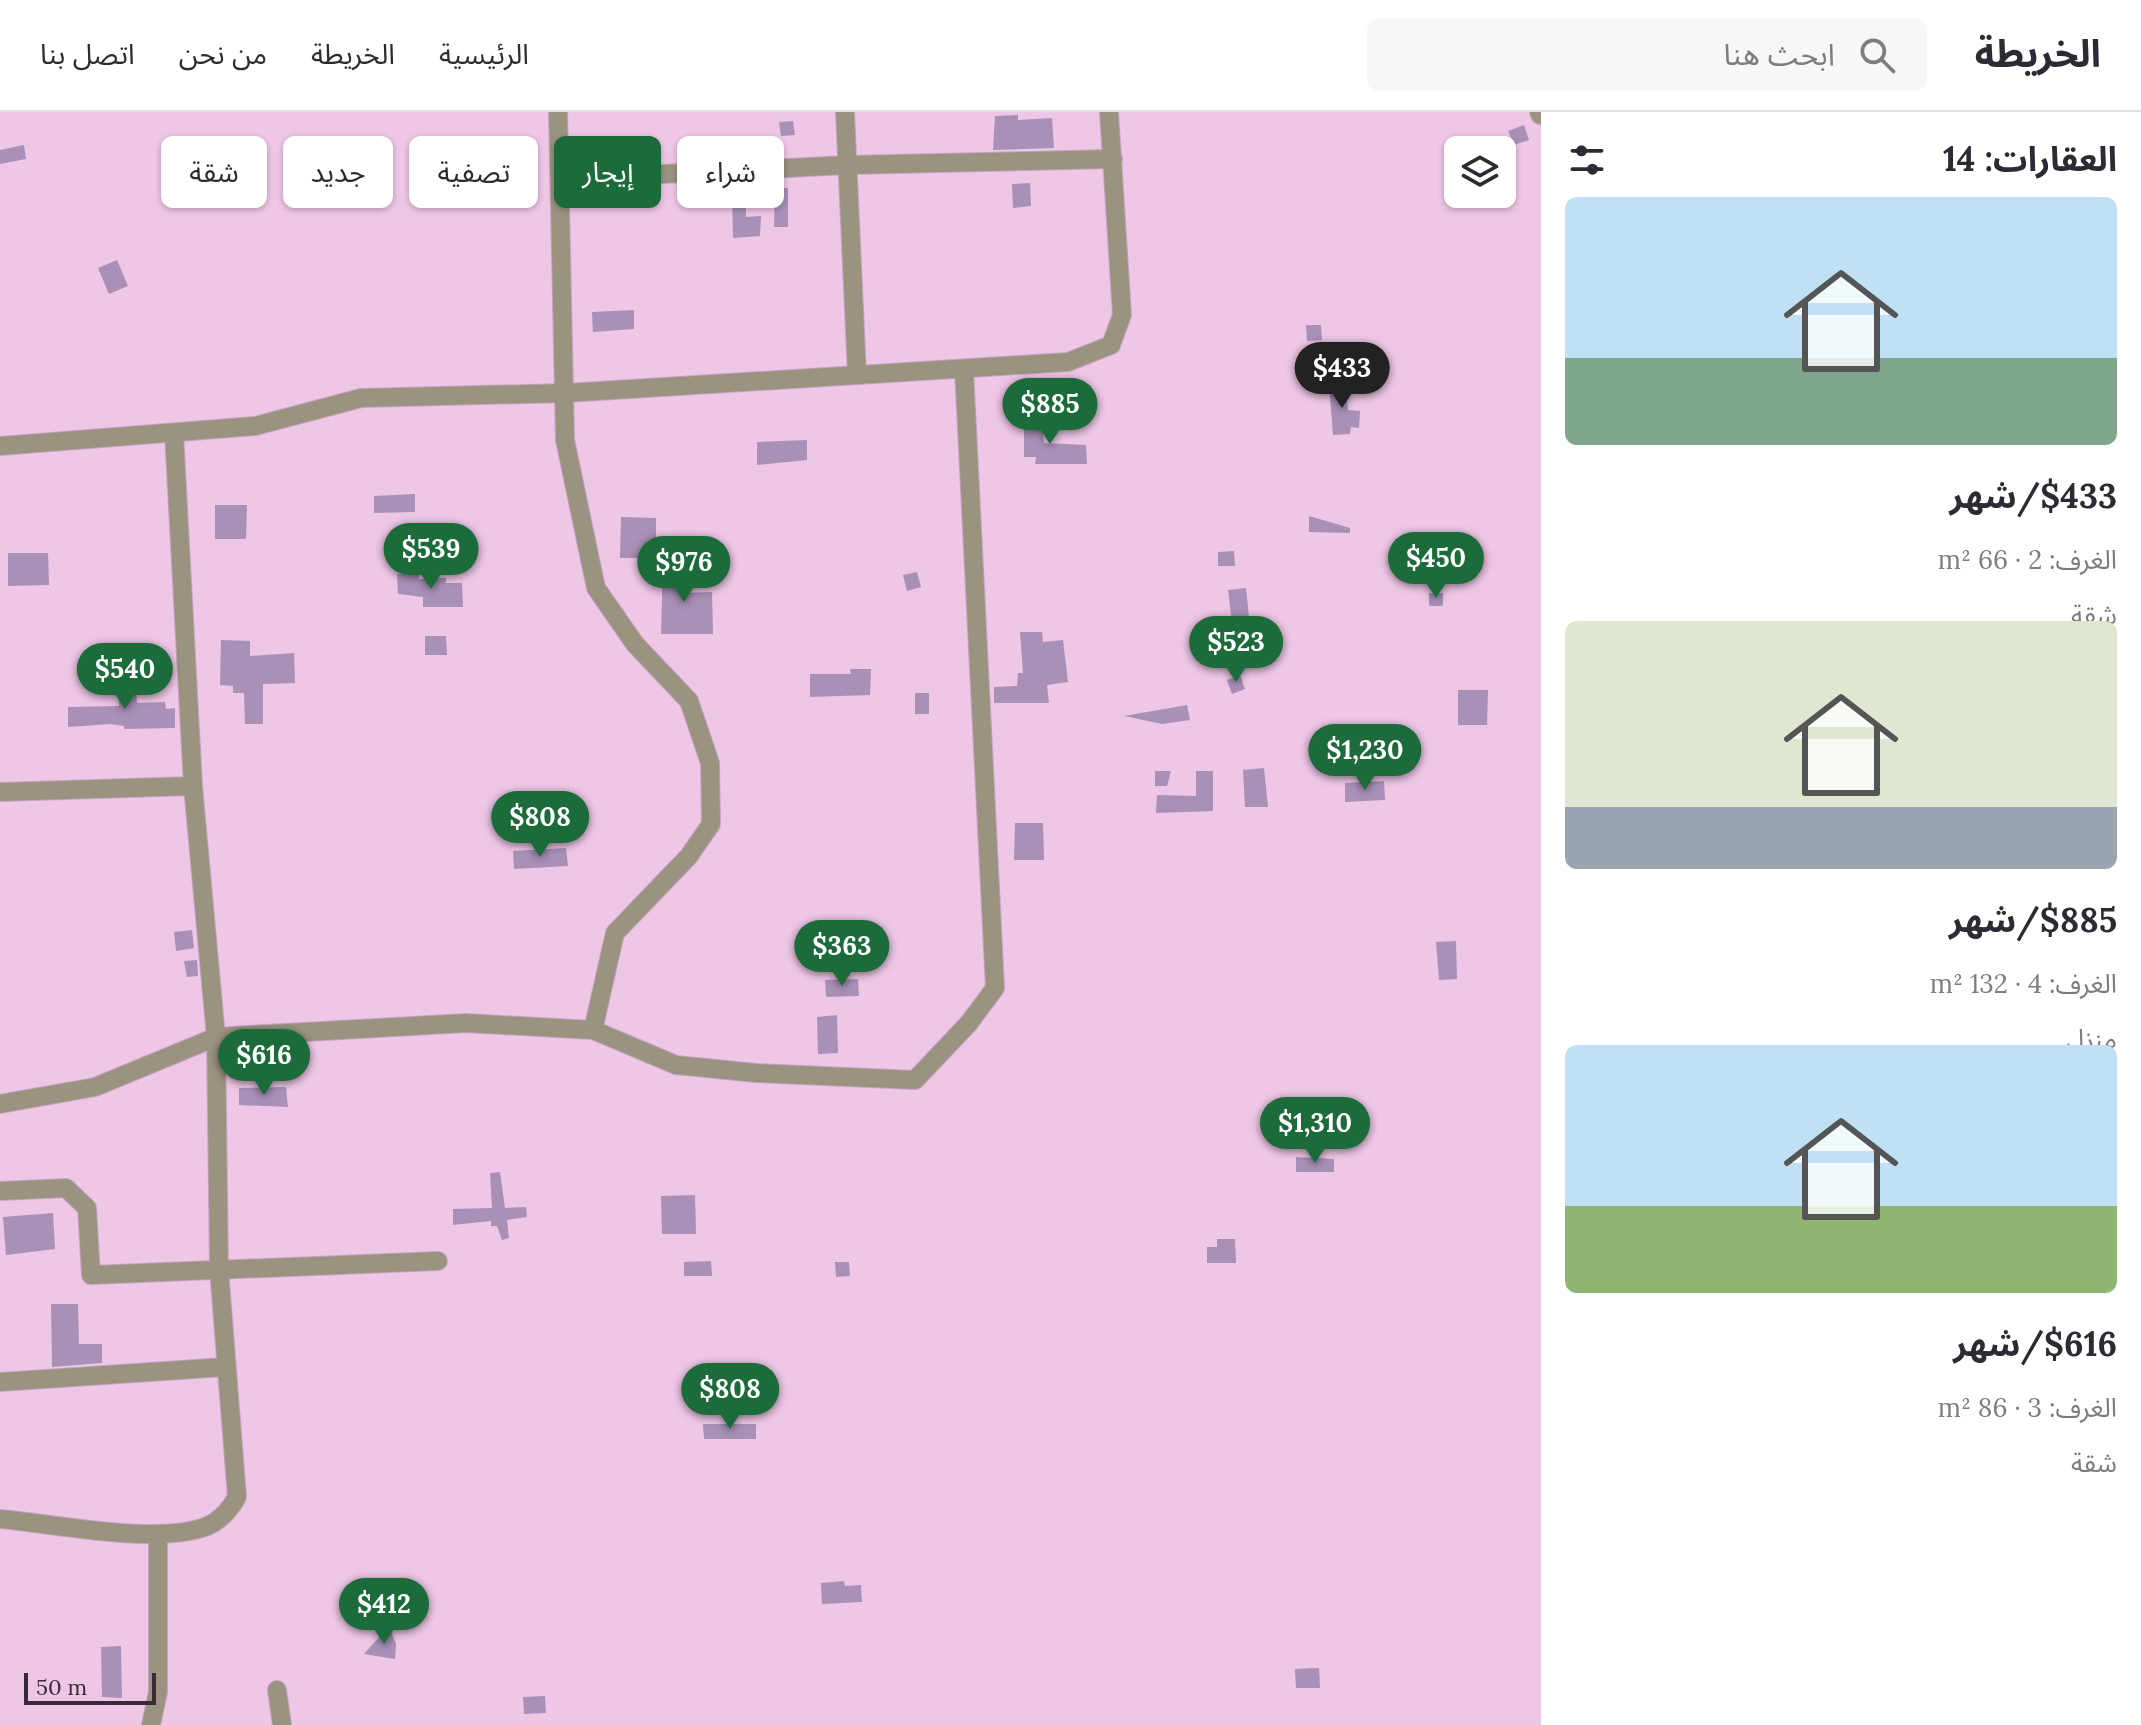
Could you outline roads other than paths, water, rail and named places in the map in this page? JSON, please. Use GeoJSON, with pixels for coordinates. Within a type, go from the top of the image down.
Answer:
{"type":"FeatureCollection","features":[{"type":"Feature","properties":{"kind":"street"},"geometry":{"type":"LineString","coordinates":[[558,112],[559,136]]}},
{"type":"Feature","properties":{"kind":"street"},"geometry":{"type":"LineString","coordinates":[[845,112],[857,375]]}},
{"type":"Feature","properties":{"kind":"street"},"geometry":{"type":"LineString","coordinates":[[0,446],[255,426],[361,398],[566,393],[1068,362],[1111,345],[1122,315],[1109,112]]}},
{"type":"Feature","properties":{"kind":"street"},"geometry":{"type":"LineString","coordinates":[[661,174],[848,165],[1113,159]]}},
{"type":"Feature","properties":{"kind":"street"},"geometry":{"type":"LineString","coordinates":[[562,208],[565,440],[596,588],[635,644],[689,701],[710,763],[711,824],[689,856],[615,933],[593,1030]]}},
{"type":"Feature","properties":{"kind":"street"},"geometry":{"type":"LineString","coordinates":[[0,1104],[95,1087],[216,1037],[466,1023],[593,1030],[676,1065],[756,1073],[915,1080],[969,1023],[995,988],[964,369]]}},
{"type":"Feature","properties":{"kind":"street"},"geometry":{"type":"LineString","coordinates":[[0,1519],[158,1534],[203,1528],[227,1515],[237,1497],[219,1269],[216,1037],[193,786],[174,433]]}},
{"type":"Feature","properties":{"kind":"street"},"geometry":{"type":"LineString","coordinates":[[0,792],[193,786]]}},
{"type":"Feature","properties":{"kind":"street"},"geometry":{"type":"LineString","coordinates":[[0,1191],[66,1188],[87,1208],[91,1275],[438,1261]]}},
{"type":"Feature","properties":{"kind":"street"},"geometry":{"type":"LineString","coordinates":[[0,1382],[225,1367]]}},
{"type":"Feature","properties":{"kind":"street"},"geometry":{"type":"LineString","coordinates":[[151,1725],[158,1692],[158,1534]]}},
{"type":"Feature","properties":{"kind":"street"},"geometry":{"type":"LineString","coordinates":[[277,1690],[282,1725]]}}]}
